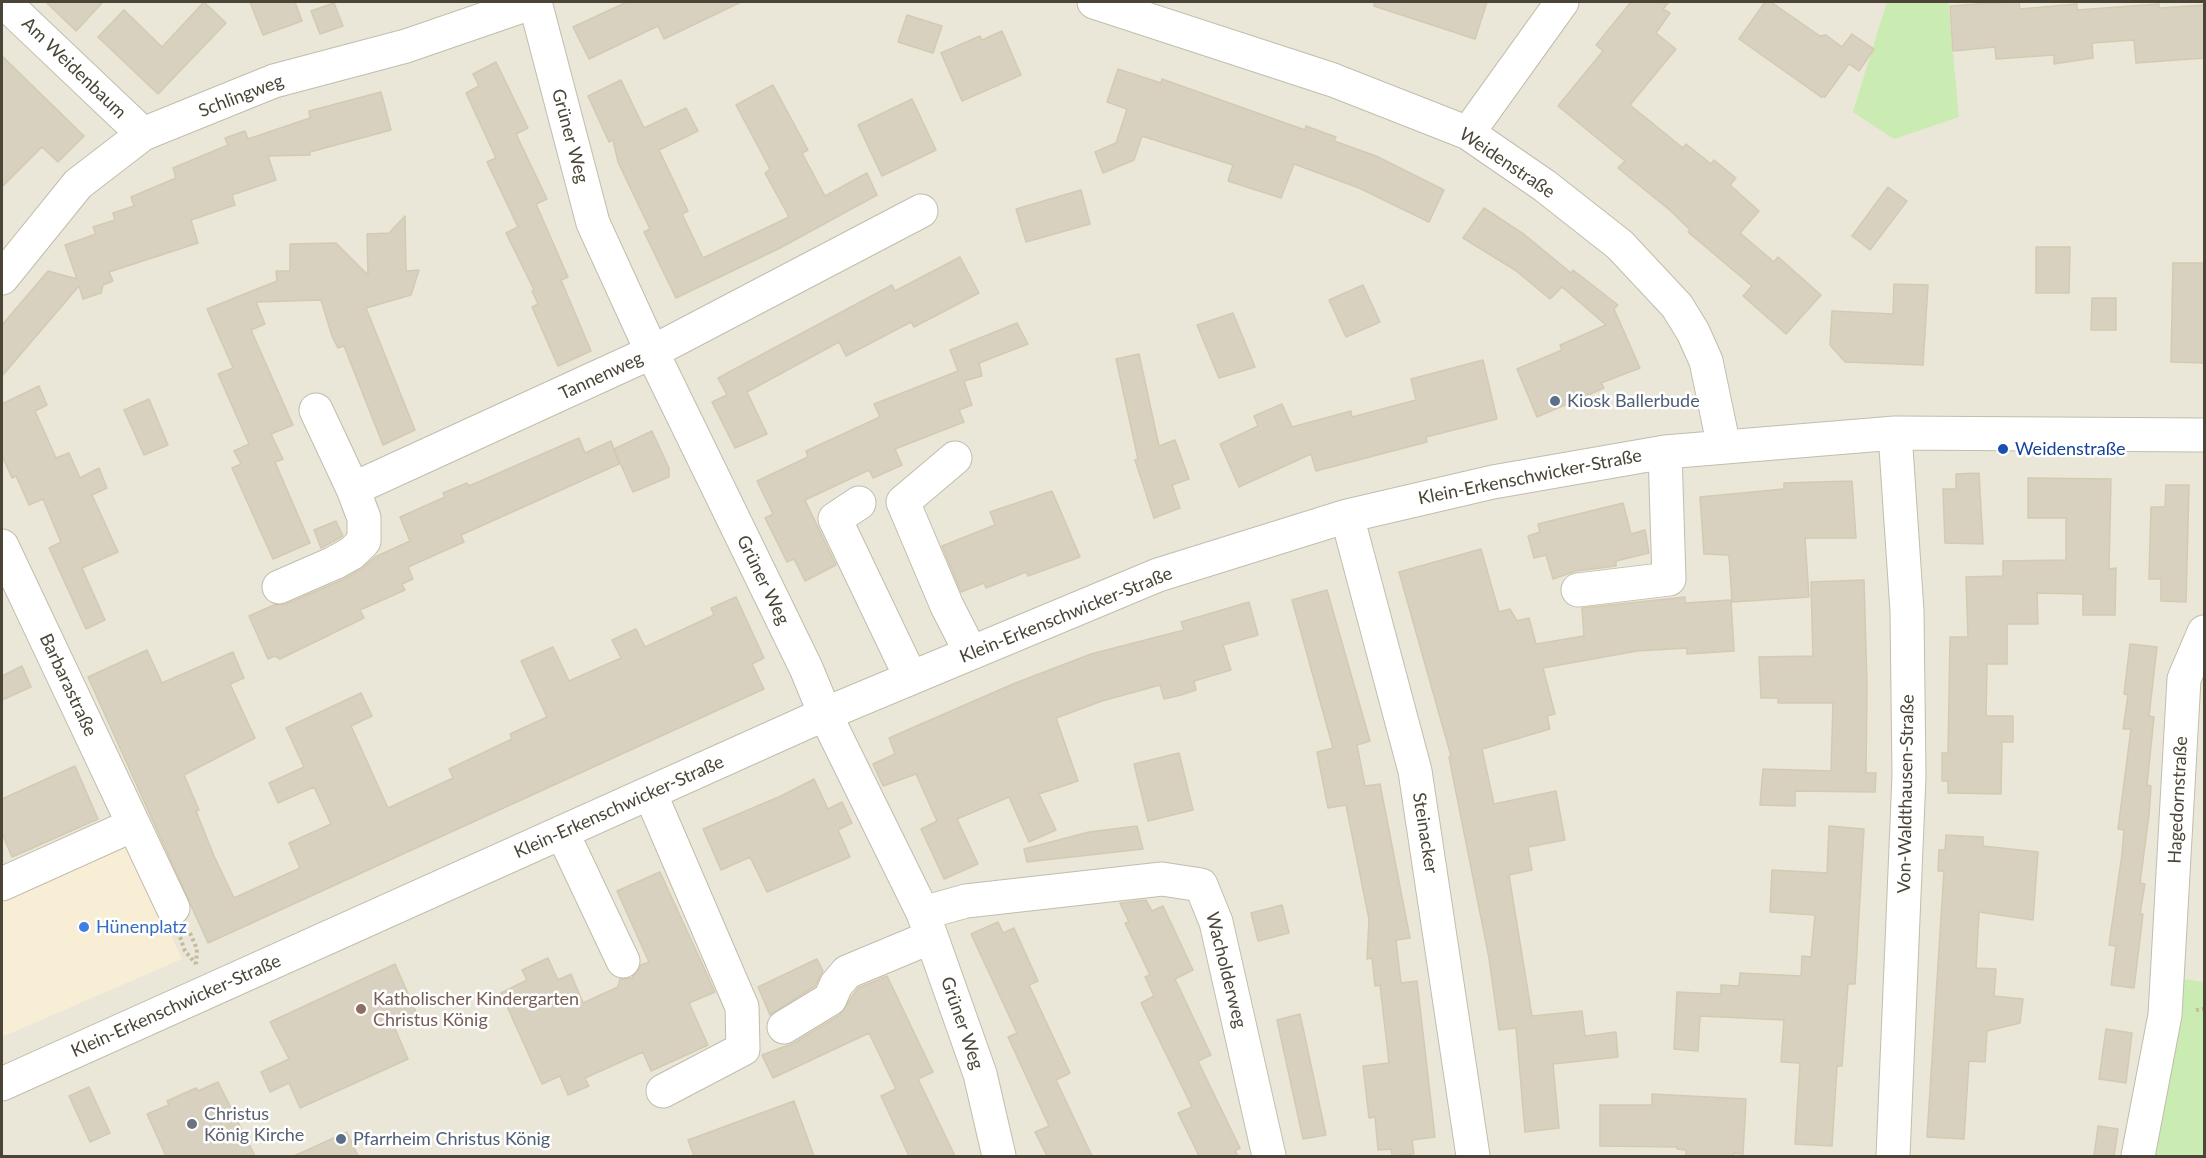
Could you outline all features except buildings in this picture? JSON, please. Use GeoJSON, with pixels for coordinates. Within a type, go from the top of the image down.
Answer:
{"type":"FeatureCollection","features":[{"type":"Feature","properties":{"kind":"street","name":"Am Weidenbaum"},"geometry":{"type":"LineString","coordinates":[[4,2],[143,134]]}},
{"type":"Feature","properties":{"kind":"street","name":"Schlingweg"},"geometry":{"type":"LineString","coordinates":[[2,278],[78,183],[143,134],[274,81],[406,46],[534,2]]}},
{"type":"Feature","properties":{"kind":"street","name":"Grüner Weg"},"geometry":{"type":"LineString","coordinates":[[534,2],[593,223],[652,352],[806,668],[825,714],[927,925],[980,1074],[999,1156]]}},
{"type":"Feature","properties":{"kind":"street","name":"Weidenstraße"},"geometry":{"type":"LineString","coordinates":[[1094,2],[1333,80],[1468,133],[1545,186],[1620,245],[1677,306],[1693,332],[1706,361],[1724,447]]}},
{"type":"Feature","properties":{"kind":"street"},"geometry":{"type":"LineString","coordinates":[[1468,133],[1562,2]]}},
{"type":"Feature","properties":{"kind":"street","name":"Tannenweg"},"geometry":{"type":"LineString","coordinates":[[353,489],[652,352],[921,211]]}},
{"type":"Feature","properties":{"kind":"street"},"geometry":{"type":"LineString","coordinates":[[279,587],[334,563],[352,553],[364,541],[364,518],[316,410]]}},
{"type":"Feature","properties":{"kind":"street","name":"Klein-Erkenschwicker-Straße"},"geometry":{"type":"LineString","coordinates":[[2,1084],[202,978],[562,832],[825,714],[1158,575],[1347,516],[1493,482],[1665,452],[1895,433],[2205,435]]}},
{"type":"Feature","properties":{"kind":"street","name":"Von-Waldthausen-Straße"},"geometry":{"type":"LineString","coordinates":[[1893,1156],[1909,776],[1907,611],[1895,433]]}},
{"type":"Feature","properties":{"kind":"street"},"geometry":{"type":"LineString","coordinates":[[1578,590],[1669,579],[1665,452]]}},
{"type":"Feature","properties":{"kind":"street"},"geometry":{"type":"LineString","coordinates":[[955,458],[903,502],[947,606],[971,653]]}},
{"type":"Feature","properties":{"kind":"street"},"geometry":{"type":"LineString","coordinates":[[859,503],[835,519],[911,678]]}},
{"type":"Feature","properties":{"kind":"street","name":"Steinacker"},"geometry":{"type":"LineString","coordinates":[[1347,516],[1415,771],[1473,1156]]}},
{"type":"Feature","properties":{"kind":"street","name":"Barbarastraße"},"geometry":{"type":"LineString","coordinates":[[2,546],[173,908]]}},
{"type":"Feature","properties":{"kind":"street","name":"Hagedornstraße"},"geometry":{"type":"LineString","coordinates":[[2138,1156],[2165,1015],[2184,678],[2205,632]]}},
{"type":"Feature","properties":{"kind":"street"},"geometry":{"type":"LineString","coordinates":[[650,793],[742,1007],[743,1049],[663,1091]]}},
{"type":"Feature","properties":{"kind":"street"},"geometry":{"type":"LineString","coordinates":[[2,884],[133,825]]}},
{"type":"Feature","properties":{"kind":"street"},"geometry":{"type":"LineString","coordinates":[[562,832],[623,961]]}},
{"type":"Feature","properties":{"kind":"street","name":"Wacholderweg"},"geometry":{"type":"LineString","coordinates":[[927,925],[966,901],[1162,879],[1201,885],[1216,922],[1269,1156]]}},
{"type":"Feature","properties":{"kind":"street"},"geometry":{"type":"LineString","coordinates":[[784,1027],[830,999],[836,985],[848,972],[927,925]]}},
{"type":"Feature","properties":{"kind":"path"},"geometry":{"type":"LineString","coordinates":[[173,908],[172,918],[185,951],[202,978]]}},
{"type":"Feature","properties":{"kind":"path"},"geometry":{"type":"LineString","coordinates":[[194,943],[202,978]]}},
{"type":"Feature","properties":{"kind":"shaded area"},"geometry":{"type":"Polygon","coordinates":[[[2,2],[2204,2],[2204,982],[2160,975],[2134,1156],[2,1156],[2,2]]]}},
{"type":"Feature","properties":{"kind":"shaded area","name":"Hünenplatz"},"geometry":{"type":"Polygon","coordinates":[[[127,839],[182,959],[2,1037],[2,894],[127,839]]]}},
{"type":"Feature","properties":{"kind":"green space"},"geometry":{"type":"Polygon","coordinates":[[[1887,2],[1948,2],[1959,117],[1894,139],[1853,112],[1887,2]]]}},
{"type":"Feature","properties":{"kind":"green space"},"geometry":{"type":"Polygon","coordinates":[[[2159,975],[2204,982],[2204,1156],[2134,1156],[2159,975]]]}},
{"type":"Feature","properties":{"kind":"place","name":"Kiosk Ballerbude"},"geometry":{"type":"Point","coordinates":[1555,401]}},
{"type":"Feature","properties":{"kind":"place","name":"Weidenstraße"},"geometry":{"type":"Point","coordinates":[2003,449]}},
{"type":"Feature","properties":{"kind":"place","name":"Hünenplatz"},"geometry":{"type":"Point","coordinates":[84,927]}},
{"type":"Feature","properties":{"kind":"place","name":"Katholischer Kindergarten Christus König"},"geometry":{"type":"Point","coordinates":[361,1009]}},
{"type":"Feature","properties":{"kind":"place","name":"Christus König Kirche"},"geometry":{"type":"Point","coordinates":[192,1124]}},
{"type":"Feature","properties":{"kind":"place","name":"Pfarrheim Christus König"},"geometry":{"type":"Point","coordinates":[341,1139]}}]}
